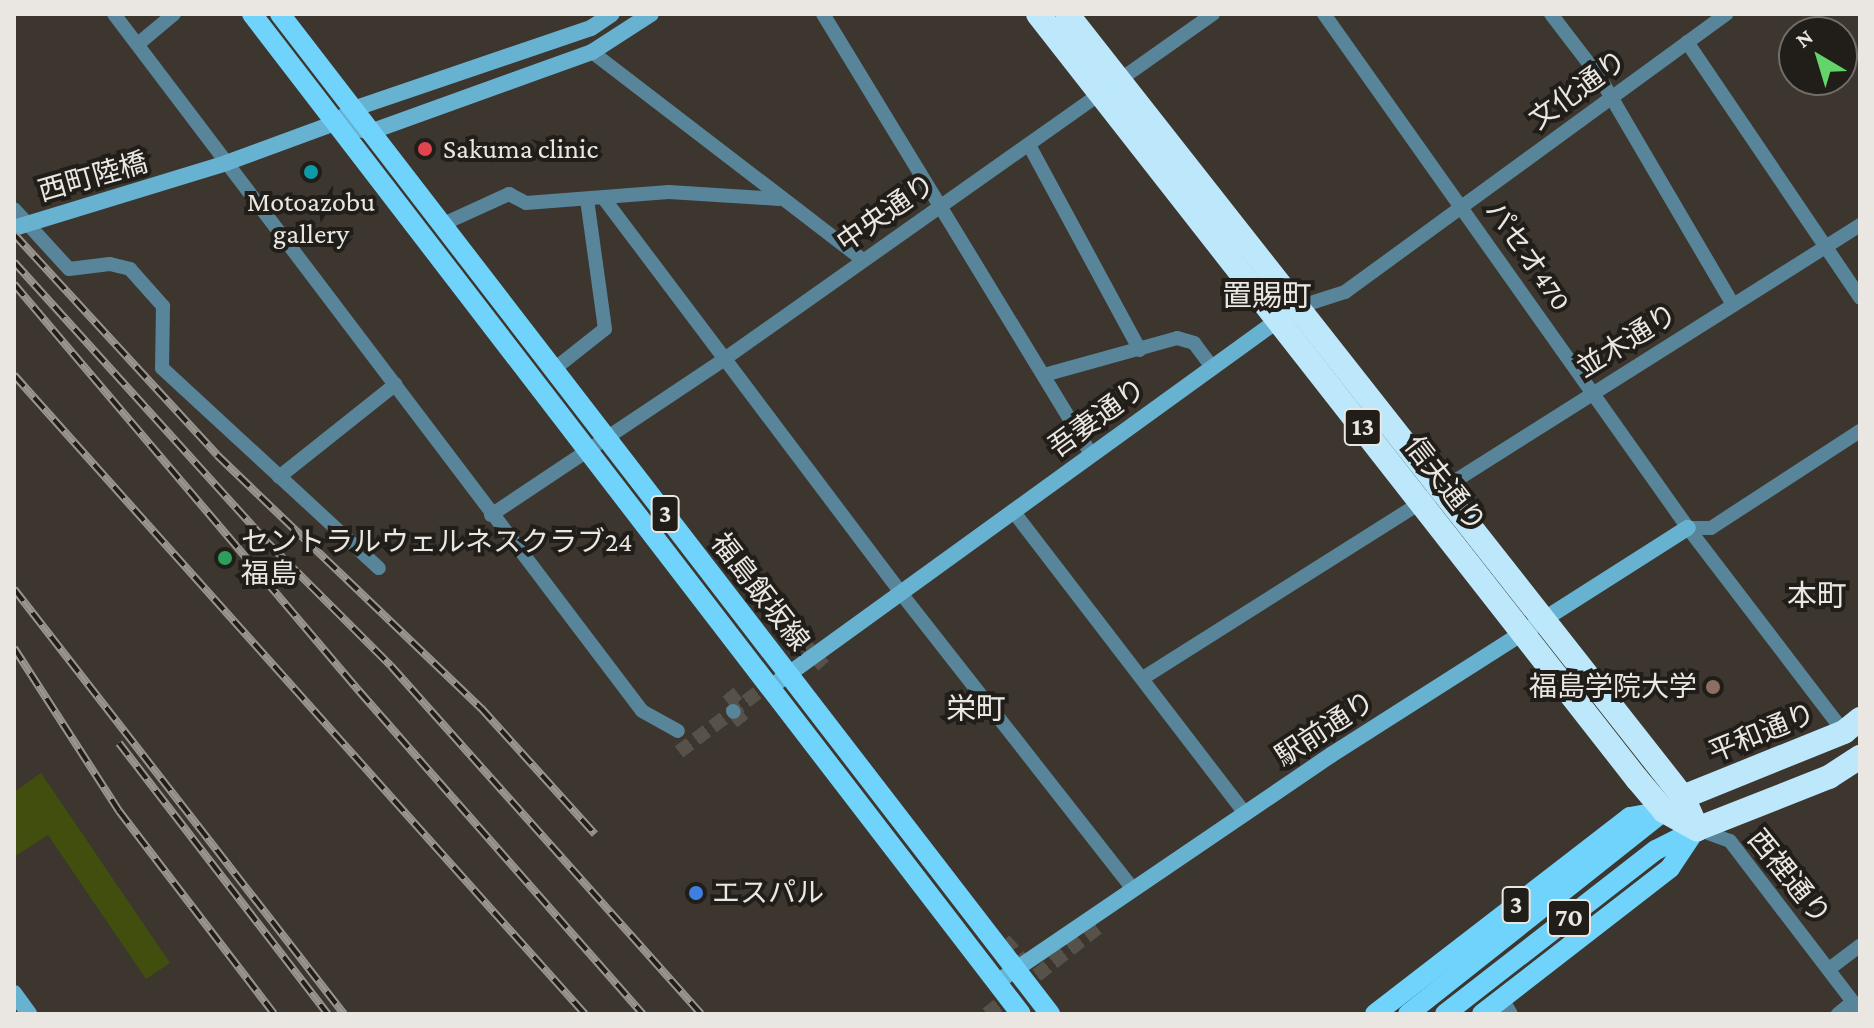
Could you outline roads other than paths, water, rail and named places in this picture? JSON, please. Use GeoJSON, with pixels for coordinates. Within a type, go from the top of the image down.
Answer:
{"type":"FeatureCollection","features":[{"type":"Feature","properties":{"kind":"highway","name":"信夫通り"},"geometry":{"type":"LineString","coordinates":[[1038,14],[1108,90],[1673,804],[1697,829]]}},
{"type":"Feature","properties":{"kind":"highway","name":"信夫通り"},"geometry":{"type":"LineString","coordinates":[[1067,14],[1108,90]]}},
{"type":"Feature","properties":{"kind":"highway","name":"平和通り"},"geometry":{"type":"LineString","coordinates":[[1673,804],[1852,726]]}},
{"type":"Feature","properties":{"kind":"highway"},"geometry":{"type":"LineString","coordinates":[[1697,829],[1829,777],[1860,755]]}},
{"type":"Feature","properties":{"kind":"main road","name":"3"},"geometry":{"type":"LineString","coordinates":[[252,14],[335,123]]}},
{"type":"Feature","properties":{"kind":"main road","name":"福島飯坂線"},"geometry":{"type":"LineString","coordinates":[[280,14],[1050,1014]]}},
{"type":"Feature","properties":{"kind":"main road","name":"福島飯坂線"},"geometry":{"type":"LineString","coordinates":[[335,123],[1021,1014]]}},
{"type":"Feature","properties":{"kind":"main road","name":"3"},"geometry":{"type":"LineString","coordinates":[[1375,1014],[1630,817],[1673,804]]}},
{"type":"Feature","properties":{"kind":"main road","name":"70"},"geometry":{"type":"LineString","coordinates":[[1408,1014],[1673,804]]}},
{"type":"Feature","properties":{"kind":"main road","name":"3"},"geometry":{"type":"LineString","coordinates":[[1482,1014],[1506,1006],[1670,868],[1697,829]]}},
{"type":"Feature","properties":{"kind":"main road","name":"70"},"geometry":{"type":"LineString","coordinates":[[1445,1014],[1656,850],[1697,829]]}},
{"type":"Feature","properties":{"kind":"street"},"geometry":{"type":"LineString","coordinates":[[114,14],[642,711],[678,731]]}},
{"type":"Feature","properties":{"kind":"street"},"geometry":{"type":"LineString","coordinates":[[138,44],[174,14]]}},
{"type":"Feature","properties":{"kind":"street","name":"西町陸橋"},"geometry":{"type":"LineString","coordinates":[[14,228],[226,163],[335,123],[353,109],[591,28],[612,14]]}},
{"type":"Feature","properties":{"kind":"street"},"geometry":{"type":"LineString","coordinates":[[335,123],[370,132],[592,52],[651,14]]}},
{"type":"Feature","properties":{"kind":"street"},"geometry":{"type":"LineString","coordinates":[[823,14],[1091,454]]}},
{"type":"Feature","properties":{"kind":"street","name":"中央通り"},"geometry":{"type":"LineString","coordinates":[[491,515],[587,454],[723,360],[1213,14]]}},
{"type":"Feature","properties":{"kind":"street","name":"パセオ470"},"geometry":{"type":"LineString","coordinates":[[1324,14],[1688,528],[1852,726]]}},
{"type":"Feature","properties":{"kind":"street"},"geometry":{"type":"LineString","coordinates":[[1551,14],[1612,97],[1733,305]]}},
{"type":"Feature","properties":{"kind":"street","name":"文化通り"},"geometry":{"type":"LineString","coordinates":[[1462,208],[1722,15]]}},
{"type":"Feature","properties":{"kind":"street"},"geometry":{"type":"LineString","coordinates":[[1687,42],[1860,298]]}},
{"type":"Feature","properties":{"kind":"street"},"geometry":{"type":"LineString","coordinates":[[592,52],[779,199],[863,260]]}},
{"type":"Feature","properties":{"kind":"street"},"geometry":{"type":"LineString","coordinates":[[1029,145],[1140,350]]}},
{"type":"Feature","properties":{"kind":"street"},"geometry":{"type":"LineString","coordinates":[[441,225],[509,194],[526,203],[605,200],[669,192],[779,199]]}},
{"type":"Feature","properties":{"kind":"street"},"geometry":{"type":"LineString","coordinates":[[553,370],[605,329],[587,200]]}},
{"type":"Feature","properties":{"kind":"street"},"geometry":{"type":"LineString","coordinates":[[605,200],[900,592],[1133,889]]}},
{"type":"Feature","properties":{"kind":"street","name":"吾妻通り"},"geometry":{"type":"LineString","coordinates":[[771,687],[1286,314],[1345,292],[1462,208]]}},
{"type":"Feature","properties":{"kind":"street"},"geometry":{"type":"LineString","coordinates":[[14,209],[69,269],[110,264],[130,269],[163,306],[162,368],[379,568]]}},
{"type":"Feature","properties":{"kind":"street","name":"並木通り"},"geometry":{"type":"LineString","coordinates":[[1143,678],[1860,225]]}},
{"type":"Feature","properties":{"kind":"street"},"geometry":{"type":"LineString","coordinates":[[1044,375],[1177,338],[1194,343],[1212,367]]}},
{"type":"Feature","properties":{"kind":"street"},"geometry":{"type":"LineString","coordinates":[[279,477],[396,384]]}},
{"type":"Feature","properties":{"kind":"street"},"geometry":{"type":"LineString","coordinates":[[1688,528],[1711,528],[1860,431]]}},
{"type":"Feature","properties":{"kind":"street"},"geometry":{"type":"LineString","coordinates":[[1013,511],[1245,813]]}},
{"type":"Feature","properties":{"kind":"street","name":"駅前通り"},"geometry":{"type":"LineString","coordinates":[[997,982],[1245,813],[1688,528]]}},
{"type":"Feature","properties":{"kind":"street"},"geometry":{"type":"LineString","coordinates":[[1852,726],[1860,755]]}},
{"type":"Feature","properties":{"kind":"street","name":"西裡通り"},"geometry":{"type":"LineString","coordinates":[[1697,829],[1730,841],[1856,1006]]}},
{"type":"Feature","properties":{"kind":"street"},"geometry":{"type":"LineString","coordinates":[[1829,969],[1860,946]]}},
{"type":"Feature","properties":{"kind":"street"},"geometry":{"type":"LineString","coordinates":[[14,993],[29,1014]]}},
{"type":"Feature","properties":{"kind":"street"},"geometry":{"type":"LineString","coordinates":[[1838,1014],[1856,1006]]}},
{"type":"Feature","properties":{"kind":"tunnel"},"geometry":{"type":"LineString","coordinates":[[802,641],[824,666]]}},
{"type":"Feature","properties":{"kind":"tunnel"},"geometry":{"type":"LineString","coordinates":[[679,752],[773,681]]}},
{"type":"Feature","properties":{"kind":"tunnel"},"geometry":{"type":"LineString","coordinates":[[728,692],[739,706]]}},
{"type":"Feature","properties":{"kind":"tunnel"},"geometry":{"type":"LineString","coordinates":[[734,712],[746,727]]}},
{"type":"Feature","properties":{"kind":"tunnel"},"geometry":{"type":"LineString","coordinates":[[987,1014],[1102,924]]}},
{"type":"Feature","properties":{"kind":"tunnel"},"geometry":{"type":"LineString","coordinates":[[1004,940],[1030,969]]}},
{"type":"Feature","properties":{"kind":"railway"},"geometry":{"type":"LineString","coordinates":[[14,234],[217,455],[481,708],[595,834]]}},
{"type":"Feature","properties":{"kind":"railway"},"geometry":{"type":"LineString","coordinates":[[14,262],[268,543],[391,666],[701,1014]]}},
{"type":"Feature","properties":{"kind":"railway"},"geometry":{"type":"LineString","coordinates":[[14,284],[359,691],[643,1014]]}},
{"type":"Feature","properties":{"kind":"railway"},"geometry":{"type":"LineString","coordinates":[[14,375],[585,1014]]}},
{"type":"Feature","properties":{"kind":"railway"},"geometry":{"type":"LineString","coordinates":[[14,589],[344,1014]]}},
{"type":"Feature","properties":{"kind":"railway"},"geometry":{"type":"LineString","coordinates":[[14,648],[119,811],[274,1014]]}},
{"type":"Feature","properties":{"kind":"railway"},"geometry":{"type":"LineString","coordinates":[[119,743],[328,1014]]}},
{"type":"Feature","properties":{"kind":"place","name":"Sakuma clinic"},"geometry":{"type":"Point","coordinates":[425,149]}},
{"type":"Feature","properties":{"kind":"place","name":"Motoazobu gallery"},"geometry":{"type":"Point","coordinates":[311,172]}},
{"type":"Feature","properties":{"kind":"place","name":"セントラルウェルネスクラブ24 福島"},"geometry":{"type":"Point","coordinates":[225,558]}},
{"type":"Feature","properties":{"kind":"place","name":"福島学院大学"},"geometry":{"type":"Point","coordinates":[1713,687]}},
{"type":"Feature","properties":{"kind":"place","name":"エスパル"},"geometry":{"type":"Point","coordinates":[696,893]}},
{"type":"Feature","properties":{"kind":"district","name":"置賜町"},"geometry":{"type":"Point","coordinates":[1267,296]}},
{"type":"Feature","properties":{"kind":"district","name":"本町"},"geometry":{"type":"Point","coordinates":[1817,596]}},
{"type":"Feature","properties":{"kind":"district","name":"栄町"},"geometry":{"type":"Point","coordinates":[976,709]}}]}
